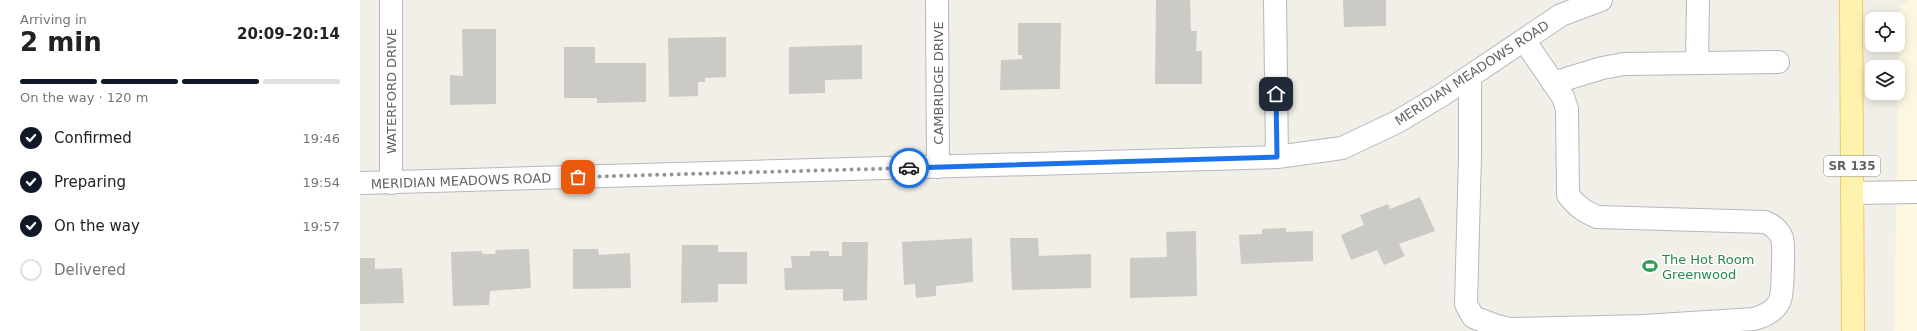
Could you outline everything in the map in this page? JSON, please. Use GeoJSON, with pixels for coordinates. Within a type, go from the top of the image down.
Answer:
{"type":"FeatureCollection","features":[{"type":"Feature","properties":{"kind":"main road","name":"SR 135"},"geometry":{"type":"LineString","coordinates":[[1851,0],[1854,331]]}},
{"type":"Feature","properties":{"kind":"street","name":"WATERFORD DRIVE"},"geometry":{"type":"LineString","coordinates":[[391,0],[391,183]]}},
{"type":"Feature","properties":{"kind":"street","name":"CAMBRIDGE DRIVE"},"geometry":{"type":"LineString","coordinates":[[937,0],[938,167]]}},
{"type":"Feature","properties":{"kind":"street"},"geometry":{"type":"LineString","coordinates":[[1275,0],[1277,157]]}},
{"type":"Feature","properties":{"kind":"street"},"geometry":{"type":"LineString","coordinates":[[1697,63],[1698,0]]}},
{"type":"Feature","properties":{"kind":"street","name":"MERIDIAN MEADOWS ROAD"},"geometry":{"type":"LineString","coordinates":[[360,183],[1277,157],[1342,148],[1397,122],[1470,76],[1560,15],[1596,1]]}},
{"type":"Feature","properties":{"kind":"street"},"geometry":{"type":"LineString","coordinates":[[1470,76],[1470,155],[1466,304],[1473,317],[1497,326],[1510,328],[1644,326],[1754,319],[1766,315],[1774,309],[1780,301],[1782,290],[1782,239],[1774,226],[1764,222],[1597,217],[1580,209],[1574,204],[1568,195],[1567,109],[1563,97],[1524,40]]}},
{"type":"Feature","properties":{"kind":"street"},"geometry":{"type":"LineString","coordinates":[[1553,83],[1602,68],[1624,64],[1778,62]]}},
{"type":"Feature","properties":{"kind":"street"},"geometry":{"type":"LineString","coordinates":[[1852,193],[1917,192]]}},
{"type":"Feature","properties":{"kind":"shaded area"},"geometry":{"type":"Polygon","coordinates":[[[1910,0],[1917,0],[1917,331],[1894,331],[1898,100],[1905,100],[1905,60],[1899,60],[1899,52],[1905,52],[1905,12],[1900,12],[1900,6],[1910,0]]]}},
{"type":"Feature","properties":{"kind":"building"},"geometry":{"type":"Polygon","coordinates":[[[1156,0],[1190,0],[1191,31],[1197,31],[1196,51],[1202,51],[1202,84],[1155,84],[1156,0]]]}},
{"type":"Feature","properties":{"kind":"building"},"geometry":{"type":"Polygon","coordinates":[[[1343,0],[1386,0],[1386,26],[1344,27],[1343,0]]]}},
{"type":"Feature","properties":{"kind":"building"},"geometry":{"type":"Polygon","coordinates":[[[1018,23],[1061,23],[1060,89],[1000,90],[1001,60],[1022,59],[1022,55],[1018,55],[1018,23]]]}},
{"type":"Feature","properties":{"kind":"building"},"geometry":{"type":"Polygon","coordinates":[[[462,29],[496,29],[496,104],[450,105],[450,75],[463,76],[462,29]]]}},
{"type":"Feature","properties":{"kind":"building"},"geometry":{"type":"Polygon","coordinates":[[[726,37],[726,77],[705,78],[705,82],[698,82],[698,96],[669,97],[668,38],[726,37]]]}},
{"type":"Feature","properties":{"kind":"building"},"geometry":{"type":"Polygon","coordinates":[[[862,45],[862,79],[825,80],[825,93],[789,94],[789,47],[862,45]]]}},
{"type":"Feature","properties":{"kind":"building"},"geometry":{"type":"Polygon","coordinates":[[[564,47],[595,47],[595,63],[646,63],[646,102],[597,103],[597,98],[564,98],[564,47]]]}},
{"type":"Feature","properties":{"kind":"building"},"geometry":{"type":"Polygon","coordinates":[[[1420,197],[1435,231],[1399,244],[1405,256],[1384,265],[1377,250],[1351,260],[1341,235],[1364,225],[1360,215],[1388,204],[1390,209],[1420,197]]]}},
{"type":"Feature","properties":{"kind":"building"},"geometry":{"type":"Polygon","coordinates":[[[1286,228],[1286,232],[1313,231],[1313,261],[1241,264],[1239,235],[1262,234],[1262,229],[1286,228]]]}},
{"type":"Feature","properties":{"kind":"building"},"geometry":{"type":"Polygon","coordinates":[[[1196,231],[1197,296],[1130,298],[1130,258],[1167,257],[1166,232],[1196,231]]]}},
{"type":"Feature","properties":{"kind":"building"},"geometry":{"type":"Polygon","coordinates":[[[972,238],[973,282],[936,286],[936,296],[916,298],[915,284],[904,285],[902,242],[972,238]]]}},
{"type":"Feature","properties":{"kind":"building"},"geometry":{"type":"Polygon","coordinates":[[[1010,238],[1038,238],[1039,256],[1091,254],[1091,288],[1012,290],[1010,238]]]}},
{"type":"Feature","properties":{"kind":"building"},"geometry":{"type":"Polygon","coordinates":[[[842,242],[868,242],[867,300],[843,301],[843,289],[785,290],[784,268],[792,268],[791,256],[810,256],[810,251],[829,251],[829,256],[842,256],[842,242]]]}},
{"type":"Feature","properties":{"kind":"building"},"geometry":{"type":"Polygon","coordinates":[[[682,245],[718,245],[718,252],[747,252],[747,284],[718,284],[718,302],[681,303],[682,245]]]}},
{"type":"Feature","properties":{"kind":"building"},"geometry":{"type":"Polygon","coordinates":[[[529,249],[531,288],[490,291],[489,305],[453,306],[451,252],[482,251],[482,254],[496,254],[495,250],[529,249]]]}},
{"type":"Feature","properties":{"kind":"building"},"geometry":{"type":"Polygon","coordinates":[[[573,249],[598,249],[599,255],[630,253],[631,288],[573,289],[573,249]]]}},
{"type":"Feature","properties":{"kind":"building"},"geometry":{"type":"Polygon","coordinates":[[[360,258],[375,258],[375,269],[402,268],[404,303],[360,304],[360,258]]]}},
{"type":"Feature","properties":{"kind":"way so far"},"geometry":{"type":"LineString","coordinates":[[578,177],[909,168]]}},
{"type":"Feature","properties":{"kind":"place","name":"The Hot Room Greenwood"},"geometry":{"type":"Point","coordinates":[1650,266]}},
{"type":"Feature","properties":{"kind":"route"},"geometry":{"type":"LineString","coordinates":[[909,168],[1277,157],[1276,94]]}}]}
